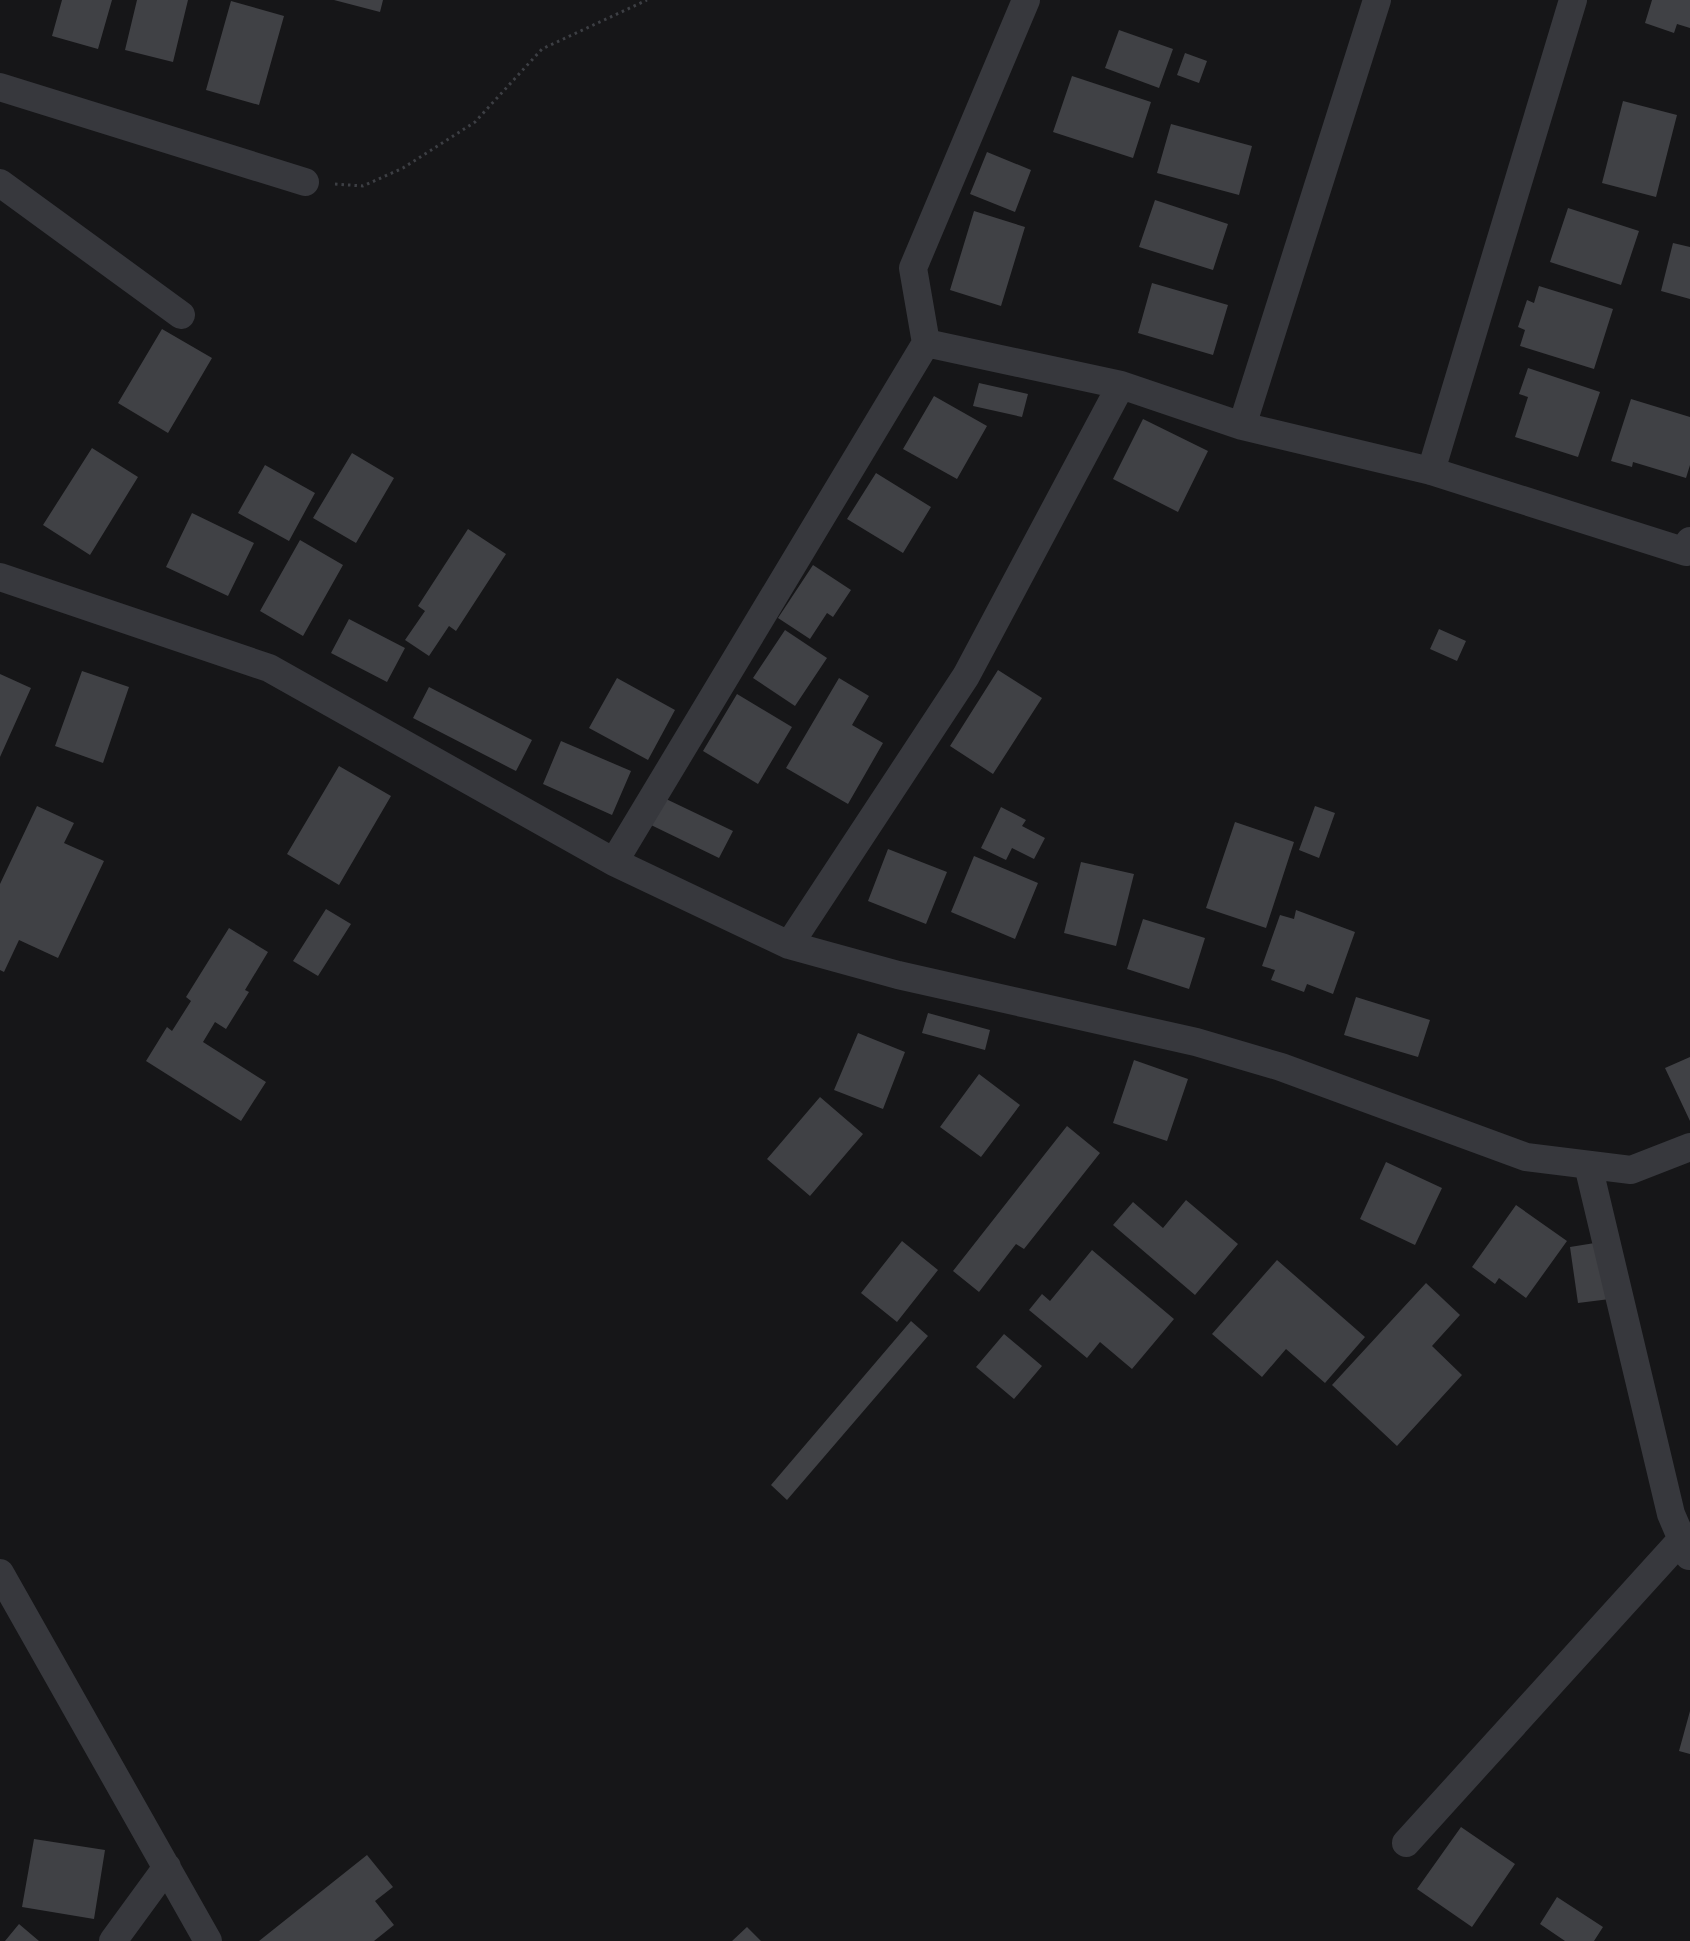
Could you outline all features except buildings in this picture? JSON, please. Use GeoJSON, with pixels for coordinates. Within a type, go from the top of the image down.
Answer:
{"type":"FeatureCollection","features":[{"type":"Feature","properties":{"kind":"street"},"geometry":{"type":"LineString","coordinates":[[614,862],[926,343],[913,268],[1026,0]]}},
{"type":"Feature","properties":{"kind":"street"},"geometry":{"type":"LineString","coordinates":[[1242,426],[1377,0]]}},
{"type":"Feature","properties":{"kind":"street"},"geometry":{"type":"LineString","coordinates":[[1431,471],[1573,0]]}},
{"type":"Feature","properties":{"kind":"street"},"geometry":{"type":"LineString","coordinates":[[0,87],[305,182]]}},
{"type":"Feature","properties":{"kind":"street"},"geometry":{"type":"LineString","coordinates":[[0,183],[181,315]]}},
{"type":"Feature","properties":{"kind":"street"},"geometry":{"type":"LineString","coordinates":[[926,343],[1121,385],[1242,426],[1431,471],[1689,548]]}},
{"type":"Feature","properties":{"kind":"street"},"geometry":{"type":"LineString","coordinates":[[789,945],[966,676],[1121,385]]}},
{"type":"Feature","properties":{"kind":"street"},"geometry":{"type":"LineString","coordinates":[[0,577],[269,668],[614,862],[789,945],[898,975],[1196,1042],[1281,1067],[1526,1157],[1631,1170],[1690,1147]]}},
{"type":"Feature","properties":{"kind":"street"},"geometry":{"type":"LineString","coordinates":[[1406,1843],[1686,1549],[1672,1514],[1588,1165]]}},
{"type":"Feature","properties":{"kind":"street"},"geometry":{"type":"LineString","coordinates":[[0,1574],[208,1941]]}},
{"type":"Feature","properties":{"kind":"street"},"geometry":{"type":"LineString","coordinates":[[113,1941],[167,1867]]}},
{"type":"Feature","properties":{"kind":"path"},"geometry":{"type":"LineString","coordinates":[[305,182],[363,186],[403,168],[475,122],[542,49],[647,0]]}}]}
